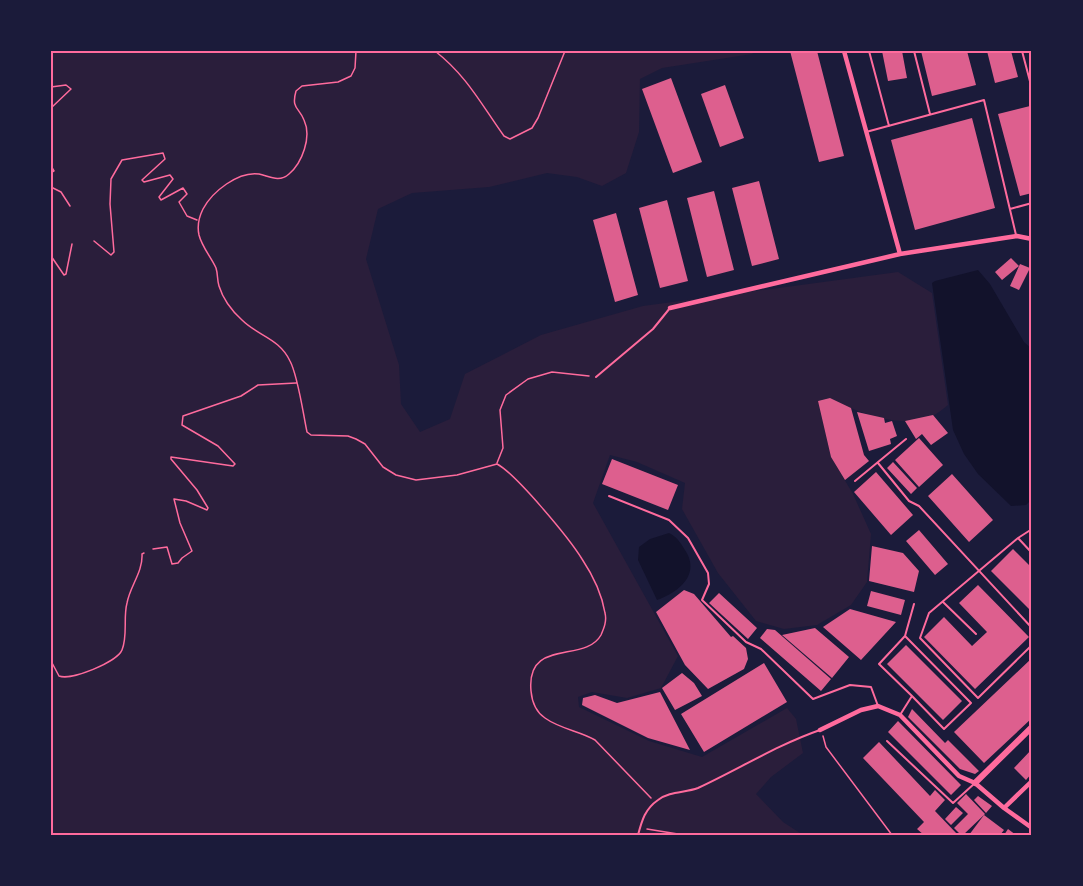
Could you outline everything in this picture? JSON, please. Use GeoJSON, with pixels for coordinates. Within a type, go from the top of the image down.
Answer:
{"type":"FeatureCollection","features":[{"type":"Feature","properties":{"kind":"street"},"geometry":{"type":"LineString","coordinates":[[844,51],[900,254]]}},
{"type":"Feature","properties":{"kind":"street"},"geometry":{"type":"LineString","coordinates":[[670,308],[900,254],[1017,237],[1032,238]]}},
{"type":"Feature","properties":{"kind":"street"},"geometry":{"type":"LineString","coordinates":[[820,729],[861,710],[878,705],[900,715],[959,776],[975,783],[1032,828]]}},
{"type":"Feature","properties":{"kind":"street"},"geometry":{"type":"LineString","coordinates":[[975,783],[1032,727]]}},
{"type":"Feature","properties":{"kind":"street"},"geometry":{"type":"LineString","coordinates":[[1004,808],[1032,781]]}},
{"type":"Feature","properties":{"kind":"lane"},"geometry":{"type":"LineString","coordinates":[[868,51],[889,126]]}},
{"type":"Feature","properties":{"kind":"lane"},"geometry":{"type":"LineString","coordinates":[[914,51],[930,114]]}},
{"type":"Feature","properties":{"kind":"lane"},"geometry":{"type":"LineString","coordinates":[[1022,51],[1032,89]]}},
{"type":"Feature","properties":{"kind":"lane"},"geometry":{"type":"LineString","coordinates":[[866,132],[984,100],[1017,237]]}},
{"type":"Feature","properties":{"kind":"lane"},"geometry":{"type":"LineString","coordinates":[[1010,209],[1032,203]]}},
{"type":"Feature","properties":{"kind":"lane"},"geometry":{"type":"LineString","coordinates":[[596,377],[653,329],[670,308]]}},
{"type":"Feature","properties":{"kind":"lane"},"geometry":{"type":"LineString","coordinates":[[855,481],[906,439]]}},
{"type":"Feature","properties":{"kind":"lane"},"geometry":{"type":"LineString","coordinates":[[878,463],[909,501],[919,506],[1032,628]]}},
{"type":"Feature","properties":{"kind":"lane"},"geometry":{"type":"LineString","coordinates":[[609,496],[669,520],[688,538],[708,573],[709,584],[702,600],[746,642],[761,649],[813,699],[850,685],[871,687],[878,705]]}},
{"type":"Feature","properties":{"kind":"lane"},"geometry":{"type":"LineString","coordinates":[[1032,529],[1018,538],[929,613],[920,638],[978,698],[1032,645]]}},
{"type":"Feature","properties":{"kind":"lane"},"geometry":{"type":"LineString","coordinates":[[1018,538],[1032,553]]}},
{"type":"Feature","properties":{"kind":"lane"},"geometry":{"type":"LineString","coordinates":[[943,602],[976,634]]}},
{"type":"Feature","properties":{"kind":"lane"},"geometry":{"type":"LineString","coordinates":[[905,636],[971,703],[944,729],[879,664],[905,636],[914,604]]}},
{"type":"Feature","properties":{"kind":"lane"},"geometry":{"type":"LineString","coordinates":[[900,715],[912,696]]}},
{"type":"Feature","properties":{"kind":"lane"},"geometry":{"type":"LineString","coordinates":[[638,835],[643,814],[655,802],[674,793],[695,789],[796,738],[820,729]]}},
{"type":"Feature","properties":{"kind":"lane"},"geometry":{"type":"LineString","coordinates":[[887,741],[953,803],[975,783]]}},
{"type":"Feature","properties":{"kind":"path"},"geometry":{"type":"LineString","coordinates":[[356,51],[355,68],[351,76],[338,82],[302,86],[296,91],[294,105],[304,119],[306,136],[300,158],[287,177],[275,179],[257,174],[242,176],[226,184],[212,196],[198,221],[199,236],[216,270],[219,286],[228,304],[243,322],[273,340],[291,362],[307,432],[316,436],[348,436],[356,439],[365,444],[384,467],[396,475],[416,480],[457,475],[497,464],[509,472],[582,558],[597,588],[606,622],[600,637],[595,642],[581,650],[562,652],[540,661],[533,673],[530,685],[532,701],[545,718],[584,733],[595,740],[655,802]]}},
{"type":"Feature","properties":{"kind":"path"},"geometry":{"type":"LineString","coordinates":[[435,51],[467,81],[504,136],[510,139],[532,128],[564,51]]}},
{"type":"Feature","properties":{"kind":"path"},"geometry":{"type":"LineString","coordinates":[[51,87],[66,85],[70,89],[51,108]]}},
{"type":"Feature","properties":{"kind":"path"},"geometry":{"type":"LineString","coordinates":[[94,241],[111,255],[114,252],[110,204],[111,179],[122,160],[163,153],[165,159],[142,180],[144,182],[170,175],[172,178],[159,197],[161,200],[183,188],[187,194],[179,202],[187,216],[198,221]]}},
{"type":"Feature","properties":{"kind":"path"},"geometry":{"type":"LineString","coordinates":[[51,166],[54,171],[51,173]]}},
{"type":"Feature","properties":{"kind":"path"},"geometry":{"type":"LineString","coordinates":[[51,187],[61,192],[70,206]]}},
{"type":"Feature","properties":{"kind":"path"},"geometry":{"type":"LineString","coordinates":[[51,256],[64,275],[66,274],[72,244]]}},
{"type":"Feature","properties":{"kind":"path"},"geometry":{"type":"LineString","coordinates":[[497,464],[503,448],[500,410],[506,395],[528,379],[552,372],[596,377]]}},
{"type":"Feature","properties":{"kind":"path"},"geometry":{"type":"LineString","coordinates":[[153,549],[167,547],[172,564],[178,563],[192,551],[180,523],[174,499],[186,501],[207,510],[208,508],[171,457],[233,466],[235,464],[218,446],[182,425],[183,416],[241,396],[258,385],[297,383]]}},
{"type":"Feature","properties":{"kind":"path"},"geometry":{"type":"LineString","coordinates":[[51,661],[59,676],[64,678],[74,677],[116,657],[121,651],[126,627],[126,603],[144,553]]}},
{"type":"Feature","properties":{"kind":"path"},"geometry":{"type":"LineString","coordinates":[[820,729],[826,747],[892,835]]}},
{"type":"Feature","properties":{"kind":"path"},"geometry":{"type":"LineString","coordinates":[[640,828],[671,831],[684,835]]}},
{"type":"Feature","properties":{"kind":"shaded area"},"geometry":{"type":"Polygon","coordinates":[[[51,51],[755,51],[752,54],[662,68],[640,79],[639,132],[626,173],[602,186],[577,177],[547,173],[489,187],[412,193],[378,209],[366,259],[399,365],[401,404],[420,432],[450,419],[465,374],[541,335],[643,306],[898,272],[932,293],[948,405],[933,416],[906,421],[880,418],[830,398],[818,401],[831,457],[853,494],[871,534],[867,582],[851,605],[817,625],[784,629],[756,621],[718,573],[682,509],[685,483],[637,462],[610,455],[593,503],[678,656],[661,688],[627,698],[592,692],[578,697],[579,707],[649,741],[702,757],[787,708],[796,719],[803,753],[771,777],[756,794],[783,822],[803,835],[51,835],[51,51]]]}},
{"type":"Feature","properties":{"kind":"shaded area"},"geometry":{"type":"Polygon","coordinates":[[[978,270],[990,284],[1024,342],[1032,349],[1032,499],[1026,505],[1011,506],[978,474],[964,454],[953,430],[932,283],[978,270]]]}},
{"type":"Feature","properties":{"kind":"shaded area"},"geometry":{"type":"Polygon","coordinates":[[[669,533],[683,547],[689,559],[689,574],[680,587],[657,600],[638,560],[639,547],[650,539],[669,533]]]}},
{"type":"Feature","properties":{"kind":"building"},"geometry":{"type":"Polygon","coordinates":[[[790,51],[817,51],[844,156],[819,162],[790,51]]]}},
{"type":"Feature","properties":{"kind":"building"},"geometry":{"type":"Polygon","coordinates":[[[882,51],[902,51],[907,78],[888,81],[882,51]]]}},
{"type":"Feature","properties":{"kind":"building"},"geometry":{"type":"Polygon","coordinates":[[[921,51],[967,51],[976,85],[932,96],[921,51]]]}},
{"type":"Feature","properties":{"kind":"building"},"geometry":{"type":"Polygon","coordinates":[[[987,51],[1011,51],[1018,77],[995,83],[987,51]]]}},
{"type":"Feature","properties":{"kind":"building"},"geometry":{"type":"Polygon","coordinates":[[[671,78],[702,162],[673,173],[642,89],[671,78]]]}},
{"type":"Feature","properties":{"kind":"building"},"geometry":{"type":"Polygon","coordinates":[[[725,85],[744,138],[720,147],[701,94],[725,85]]]}},
{"type":"Feature","properties":{"kind":"building"},"geometry":{"type":"Polygon","coordinates":[[[1030,106],[1032,112],[1032,193],[1020,196],[998,114],[1030,106]]]}},
{"type":"Feature","properties":{"kind":"building"},"geometry":{"type":"Polygon","coordinates":[[[972,118],[995,208],[915,230],[891,140],[972,118]]]}},
{"type":"Feature","properties":{"kind":"building"},"geometry":{"type":"Polygon","coordinates":[[[759,181],[779,259],[752,266],[732,188],[759,181]]]}},
{"type":"Feature","properties":{"kind":"building"},"geometry":{"type":"Polygon","coordinates":[[[714,191],[734,270],[707,277],[687,198],[714,191]]]}},
{"type":"Feature","properties":{"kind":"building"},"geometry":{"type":"Polygon","coordinates":[[[667,200],[688,281],[660,288],[639,208],[667,200]]]}},
{"type":"Feature","properties":{"kind":"building"},"geometry":{"type":"Polygon","coordinates":[[[616,213],[638,295],[615,302],[593,220],[616,213]]]}},
{"type":"Feature","properties":{"kind":"building"},"geometry":{"type":"Polygon","coordinates":[[[1011,258],[1019,266],[1002,280],[995,272],[1011,258]]]}},
{"type":"Feature","properties":{"kind":"building"},"geometry":{"type":"Polygon","coordinates":[[[1020,264],[1030,268],[1019,290],[1010,286],[1020,264]]]}},
{"type":"Feature","properties":{"kind":"building"},"geometry":{"type":"Polygon","coordinates":[[[830,398],[851,408],[864,455],[869,461],[845,480],[831,457],[818,401],[830,398]]]}},
{"type":"Feature","properties":{"kind":"building"},"geometry":{"type":"Polygon","coordinates":[[[857,412],[884,418],[885,423],[892,421],[897,436],[890,439],[891,444],[869,451],[857,412]]]}},
{"type":"Feature","properties":{"kind":"building"},"geometry":{"type":"Polygon","coordinates":[[[933,415],[948,433],[931,445],[922,434],[916,439],[905,421],[933,415]]]}},
{"type":"Feature","properties":{"kind":"building"},"geometry":{"type":"Polygon","coordinates":[[[919,438],[943,465],[919,487],[895,460],[919,438]]]}},
{"type":"Feature","properties":{"kind":"building"},"geometry":{"type":"Polygon","coordinates":[[[612,459],[678,485],[668,510],[602,484],[612,459]]]}},
{"type":"Feature","properties":{"kind":"building"},"geometry":{"type":"Polygon","coordinates":[[[893,462],[917,488],[911,494],[887,468],[893,462]]]}},
{"type":"Feature","properties":{"kind":"building"},"geometry":{"type":"Polygon","coordinates":[[[876,472],[913,515],[891,535],[854,492],[876,472]]]}},
{"type":"Feature","properties":{"kind":"building"},"geometry":{"type":"Polygon","coordinates":[[[952,474],[993,520],[969,542],[928,496],[952,474]]]}},
{"type":"Feature","properties":{"kind":"building"},"geometry":{"type":"Polygon","coordinates":[[[919,530],[948,564],[935,575],[906,541],[919,530]]]}},
{"type":"Feature","properties":{"kind":"building"},"geometry":{"type":"Polygon","coordinates":[[[872,546],[903,553],[919,571],[914,592],[869,581],[872,546]]]}},
{"type":"Feature","properties":{"kind":"building"},"geometry":{"type":"Polygon","coordinates":[[[1013,549],[1032,568],[1032,612],[991,571],[1013,549]]]}},
{"type":"Feature","properties":{"kind":"building"},"geometry":{"type":"Polygon","coordinates":[[[978,585],[1029,637],[975,689],[924,637],[944,617],[972,646],[987,632],[959,603],[978,585]]]}},
{"type":"Feature","properties":{"kind":"building"},"geometry":{"type":"Polygon","coordinates":[[[684,590],[694,594],[731,637],[733,636],[746,648],[748,659],[744,669],[708,689],[685,665],[656,612],[684,590]]]}},
{"type":"Feature","properties":{"kind":"building"},"geometry":{"type":"Polygon","coordinates":[[[871,591],[905,600],[901,615],[867,606],[871,591]]]}},
{"type":"Feature","properties":{"kind":"building"},"geometry":{"type":"Polygon","coordinates":[[[719,593],[757,628],[748,639],[709,603],[719,593]]]}},
{"type":"Feature","properties":{"kind":"building"},"geometry":{"type":"Polygon","coordinates":[[[850,609],[896,622],[861,660],[823,627],[850,609]]]}},
{"type":"Feature","properties":{"kind":"building"},"geometry":{"type":"Polygon","coordinates":[[[815,628],[849,657],[832,678],[782,635],[815,628]]]}},
{"type":"Feature","properties":{"kind":"building"},"geometry":{"type":"Polygon","coordinates":[[[767,629],[775,630],[831,679],[821,691],[760,638],[767,629]]]}},
{"type":"Feature","properties":{"kind":"building"},"geometry":{"type":"Polygon","coordinates":[[[906,645],[962,701],[943,720],[887,664],[906,645]]]}},
{"type":"Feature","properties":{"kind":"building"},"geometry":{"type":"Polygon","coordinates":[[[1032,658],[1032,718],[984,763],[954,732],[1032,658]]]}},
{"type":"Feature","properties":{"kind":"building"},"geometry":{"type":"Polygon","coordinates":[[[764,663],[787,702],[704,752],[681,714],[764,663]]]}},
{"type":"Feature","properties":{"kind":"building"},"geometry":{"type":"Polygon","coordinates":[[[682,673],[694,683],[702,696],[675,710],[662,688],[682,673]]]}},
{"type":"Feature","properties":{"kind":"building"},"geometry":{"type":"Polygon","coordinates":[[[660,692],[690,750],[648,738],[582,705],[583,698],[595,695],[617,703],[660,692]]]}},
{"type":"Feature","properties":{"kind":"building"},"geometry":{"type":"Polygon","coordinates":[[[912,709],[945,743],[948,740],[979,771],[975,774],[960,769],[908,717],[912,709]]]}},
{"type":"Feature","properties":{"kind":"building"},"geometry":{"type":"Polygon","coordinates":[[[898,721],[961,785],[951,795],[888,732],[898,721]]]}},
{"type":"Feature","properties":{"kind":"building"},"geometry":{"type":"Polygon","coordinates":[[[879,742],[930,796],[935,790],[945,800],[935,811],[958,835],[924,835],[917,829],[924,822],[863,758],[879,742]]]}},
{"type":"Feature","properties":{"kind":"building"},"geometry":{"type":"Polygon","coordinates":[[[1032,749],[1032,773],[1026,780],[1014,768],[1032,749]]]}},
{"type":"Feature","properties":{"kind":"building"},"geometry":{"type":"Polygon","coordinates":[[[966,794],[985,814],[961,835],[954,828],[968,814],[957,803],[966,794]]]}},
{"type":"Feature","properties":{"kind":"building"},"geometry":{"type":"Polygon","coordinates":[[[978,796],[992,806],[986,813],[974,800],[978,796]]]}},
{"type":"Feature","properties":{"kind":"building"},"geometry":{"type":"Polygon","coordinates":[[[956,807],[963,813],[951,825],[945,819],[956,807]]]}},
{"type":"Feature","properties":{"kind":"building"},"geometry":{"type":"Polygon","coordinates":[[[984,815],[1004,830],[1000,835],[969,835],[984,815]]]}},
{"type":"Feature","properties":{"kind":"building"},"geometry":{"type":"Polygon","coordinates":[[[1008,829],[1016,835],[1004,835],[1008,829]]]}}]}
